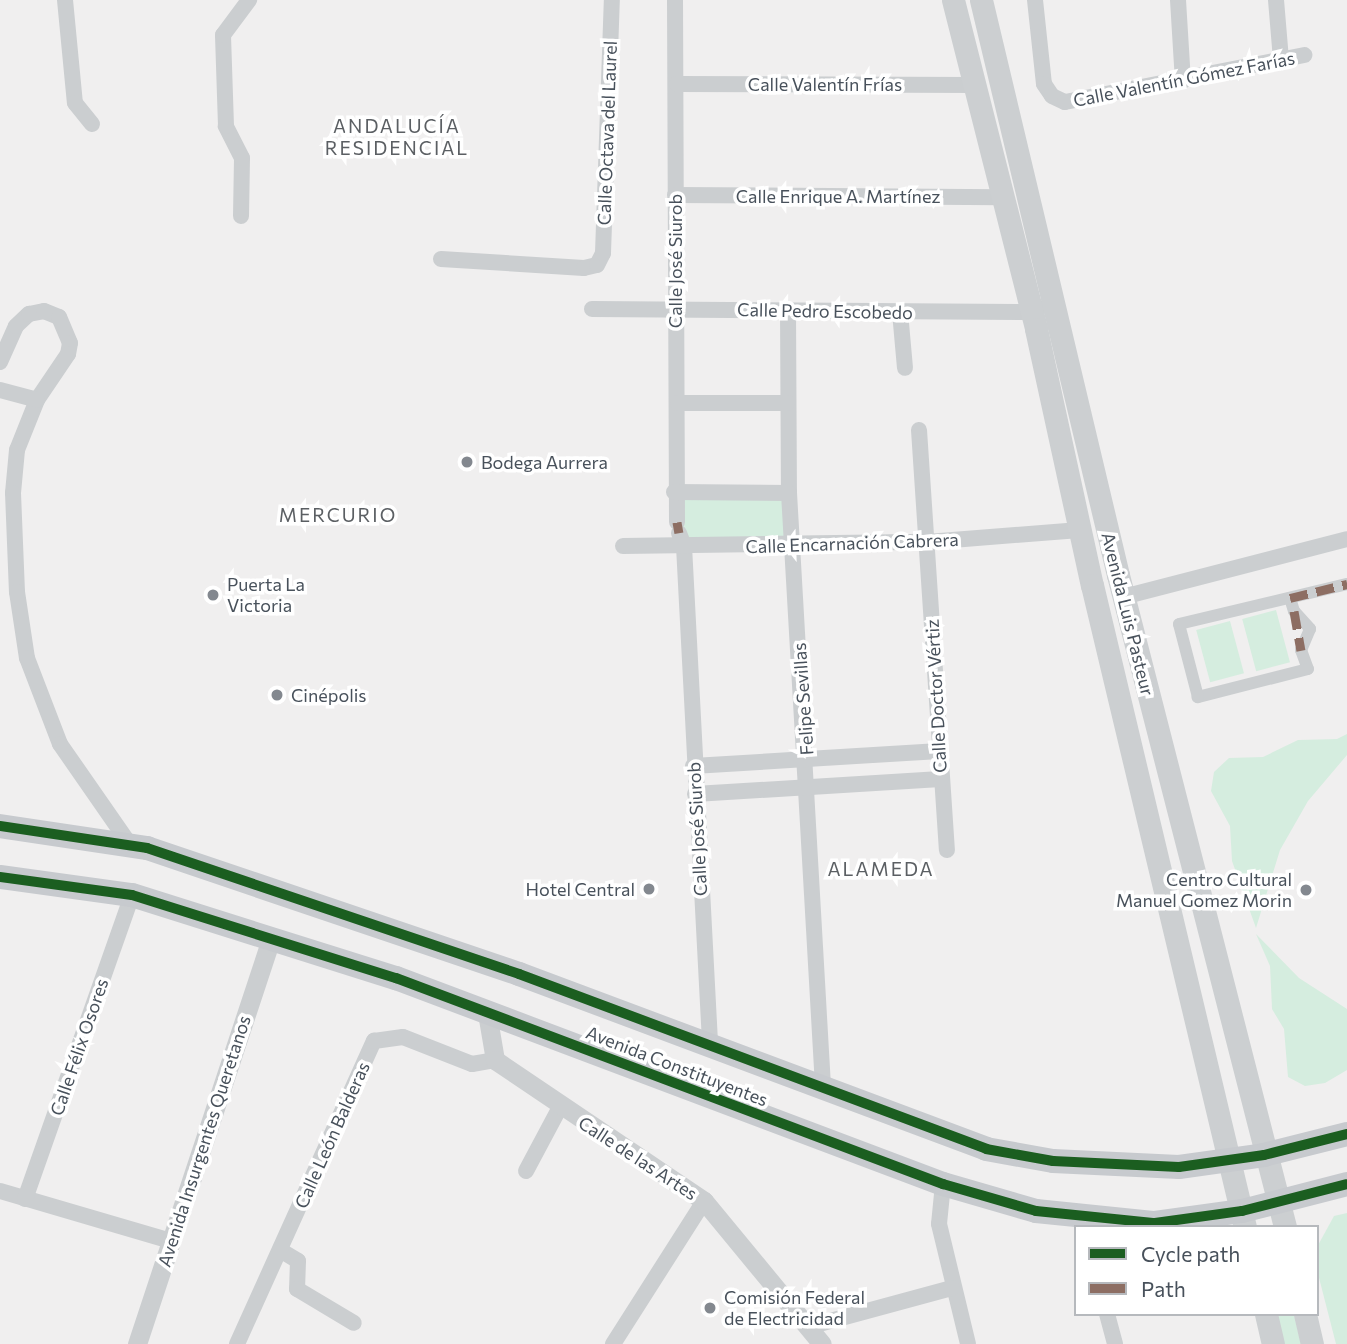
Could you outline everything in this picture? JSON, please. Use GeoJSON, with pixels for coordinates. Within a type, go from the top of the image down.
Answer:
{"type":"FeatureCollection","features":[{"type":"Feature","properties":{"kind":"main road","name":"Avenida Luis Pasteur"},"geometry":{"type":"LineString","coordinates":[[953,0],[1054,404],[1080,530],[1244,1219]]}},
{"type":"Feature","properties":{"kind":"main road","name":"Avenida Luis Pasteur"},"geometry":{"type":"LineString","coordinates":[[981,0],[1124,597],[1284,1225]]}},
{"type":"Feature","properties":{"kind":"main road"},"geometry":{"type":"LineString","coordinates":[[1054,404],[1077,400]]}},
{"type":"Feature","properties":{"kind":"main road","name":"Avenida Constituyentes"},"geometry":{"type":"LineString","coordinates":[[0,826],[131,846],[402,933],[710,1043],[986,1149],[1126,1166],[1231,1162],[1347,1134]]}},
{"type":"Feature","properties":{"kind":"main road","name":"Avenida Constituyentes"},"geometry":{"type":"LineString","coordinates":[[0,877],[132,895],[396,978],[943,1184],[1083,1222],[1155,1223],[1244,1219],[1279,1202],[1347,1184]]}},
{"type":"Feature","properties":{"kind":"main road"},"geometry":{"type":"LineString","coordinates":[[1266,1316],[1273,1344]]}},
{"type":"Feature","properties":{"kind":"main road"},"geometry":{"type":"LineString","coordinates":[[1305,1316],[1312,1344]]}},
{"type":"Feature","properties":{"kind":"street"},"geometry":{"type":"LineString","coordinates":[[65,0],[75,103],[92,124]]}},
{"type":"Feature","properties":{"kind":"street"},"geometry":{"type":"LineString","coordinates":[[241,216],[242,158],[226,126],[223,35],[249,0]]}},
{"type":"Feature","properties":{"kind":"street","name":"Calle Octava del Laurel"},"geometry":{"type":"LineString","coordinates":[[441,259],[584,268],[597,265],[603,253],[612,0]]}},
{"type":"Feature","properties":{"kind":"street","name":"Calle José Siurob"},"geometry":{"type":"LineString","coordinates":[[675,0],[677,84],[674,309],[678,403],[674,492],[680,533],[710,1043]]}},
{"type":"Feature","properties":{"kind":"street","name":"Calle Valentín Gómez Farías"},"geometry":{"type":"LineString","coordinates":[[1035,0],[1044,84],[1052,96],[1065,102],[1184,81],[1304,55]]}},
{"type":"Feature","properties":{"kind":"street"},"geometry":{"type":"LineString","coordinates":[[1178,0],[1184,81]]}},
{"type":"Feature","properties":{"kind":"street"},"geometry":{"type":"LineString","coordinates":[[1276,0],[1281,60]]}},
{"type":"Feature","properties":{"kind":"street","name":"Calle Valentín Frías"},"geometry":{"type":"LineString","coordinates":[[677,84],[974,85]]}},
{"type":"Feature","properties":{"kind":"street","name":"Calle Enrique A. Martínez"},"geometry":{"type":"LineString","coordinates":[[676,195],[1001,197]]}},
{"type":"Feature","properties":{"kind":"street"},"geometry":{"type":"LineString","coordinates":[[1032,312],[1053,298]]}},
{"type":"Feature","properties":{"kind":"street","name":"Calle Pedro Escobedo"},"geometry":{"type":"LineString","coordinates":[[592,309],[1032,312]]}},
{"type":"Feature","properties":{"kind":"street","name":"Felipe Sevillas"},"geometry":{"type":"LineString","coordinates":[[788,310],[789,493],[807,760],[823,1087]]}},
{"type":"Feature","properties":{"kind":"street"},"geometry":{"type":"LineString","coordinates":[[0,362],[16,326],[29,314],[44,311],[59,317],[70,342],[68,354],[37,400],[17,450],[6,492],[17,592],[27,659],[60,744],[131,846]]}},
{"type":"Feature","properties":{"kind":"street"},"geometry":{"type":"LineString","coordinates":[[900,312],[905,368]]}},
{"type":"Feature","properties":{"kind":"street"},"geometry":{"type":"LineString","coordinates":[[0,390],[37,400]]}},
{"type":"Feature","properties":{"kind":"street"},"geometry":{"type":"LineString","coordinates":[[678,403],[787,403]]}},
{"type":"Feature","properties":{"kind":"street","name":"Calle Doctor Vértiz"},"geometry":{"type":"LineString","coordinates":[[919,430],[947,850]]}},
{"type":"Feature","properties":{"kind":"street"},"geometry":{"type":"LineString","coordinates":[[674,492],[789,493]]}},
{"type":"Feature","properties":{"kind":"street","name":"Calle Encarnación Cabrera"},"geometry":{"type":"LineString","coordinates":[[623,546],[680,533],[792,547],[927,542],[1080,530]]}},
{"type":"Feature","properties":{"kind":"street"},"geometry":{"type":"LineString","coordinates":[[1124,597],[1347,539]]}},
{"type":"Feature","properties":{"kind":"street"},"geometry":{"type":"LineString","coordinates":[[1290,598],[1301,650],[1308,669],[1198,697],[1179,624],[1347,584]]}},
{"type":"Feature","properties":{"kind":"street"},"geometry":{"type":"LineString","coordinates":[[693,766],[940,751]]}},
{"type":"Feature","properties":{"kind":"street"},"geometry":{"type":"LineString","coordinates":[[695,794],[941,779]]}},
{"type":"Feature","properties":{"kind":"street","name":"Calle Félix Osores"},"geometry":{"type":"LineString","coordinates":[[25,1199],[132,895]]}},
{"type":"Feature","properties":{"kind":"street","name":"Avenida Insurgentes Queretanos"},"geometry":{"type":"LineString","coordinates":[[137,1344],[271,939]]}},
{"type":"Feature","properties":{"kind":"street"},"geometry":{"type":"LineString","coordinates":[[486,1013],[495,1060]]}},
{"type":"Feature","properties":{"kind":"street","name":"Calle León Balderas"},"geometry":{"type":"LineString","coordinates":[[237,1344],[374,1041],[403,1037],[472,1065],[495,1060]]}},
{"type":"Feature","properties":{"kind":"street","name":"Calle de las Artes"},"geometry":{"type":"LineString","coordinates":[[495,1060],[560,1107],[704,1200],[822,1344]]}},
{"type":"Feature","properties":{"kind":"street"},"geometry":{"type":"LineString","coordinates":[[526,1171],[560,1107]]}},
{"type":"Feature","properties":{"kind":"street"},"geometry":{"type":"LineString","coordinates":[[943,1184],[939,1224],[952,1287],[968,1344]]}},
{"type":"Feature","properties":{"kind":"street"},"geometry":{"type":"LineString","coordinates":[[0,1191],[171,1241]]}},
{"type":"Feature","properties":{"kind":"street"},"geometry":{"type":"LineString","coordinates":[[613,1344],[704,1200]]}},
{"type":"Feature","properties":{"kind":"street"},"geometry":{"type":"LineString","coordinates":[[280,1250],[298,1261],[297,1289],[354,1323]]}},
{"type":"Feature","properties":{"kind":"street"},"geometry":{"type":"LineString","coordinates":[[808,1328],[952,1287]]}},
{"type":"Feature","properties":{"kind":"street"},"geometry":{"type":"LineString","coordinates":[[1108,1316],[1115,1344]]}},
{"type":"Feature","properties":{"kind":"green space"},"geometry":{"type":"Polygon","coordinates":[[[679,495],[785,497],[784,542],[678,540],[679,495]]]}},
{"type":"Feature","properties":{"kind":"green space"},"geometry":{"type":"Polygon","coordinates":[[[1276,610],[1290,662],[1256,671],[1242,619],[1276,610]]]}},
{"type":"Feature","properties":{"kind":"green space"},"geometry":{"type":"Polygon","coordinates":[[[1230,621],[1244,673],[1210,682],[1196,630],[1230,621]]]}},
{"type":"Feature","properties":{"kind":"green space"},"geometry":{"type":"Polygon","coordinates":[[[1347,734],[1347,755],[1308,801],[1280,850],[1256,928],[1232,861],[1230,826],[1211,791],[1214,772],[1229,758],[1263,757],[1298,740],[1337,739],[1347,734]]]}},
{"type":"Feature","properties":{"kind":"green space"},"geometry":{"type":"Polygon","coordinates":[[[1256,934],[1299,978],[1347,1009],[1347,1070],[1325,1083],[1305,1086],[1288,1077],[1284,1029],[1272,1009],[1270,966],[1256,934]]]}},
{"type":"Feature","properties":{"kind":"green space"},"geometry":{"type":"Polygon","coordinates":[[[1347,1213],[1347,1344],[1336,1344],[1319,1278],[1319,1243],[1334,1216],[1347,1213]]]}},
{"type":"Feature","properties":{"kind":"green space"},"geometry":{"type":"Polygon","coordinates":[[[1276,1316],[1294,1316],[1301,1344],[1281,1344],[1276,1316]]]}},
{"type":"Feature","properties":{"kind":"marked path"},"geometry":{"type":"LineString","coordinates":[[677,522],[679,533]]}},
{"type":"Feature","properties":{"kind":"marked path"},"geometry":{"type":"LineString","coordinates":[[1290,598],[1347,584]]}},
{"type":"Feature","properties":{"kind":"marked path"},"geometry":{"type":"LineString","coordinates":[[1294,611],[1301,650]]}},
{"type":"Feature","properties":{"kind":"cycle path"},"geometry":{"type":"LineString","coordinates":[[0,826],[147,848],[519,974],[986,1149],[1053,1161],[1179,1167],[1264,1155],[1347,1134]]}},
{"type":"Feature","properties":{"kind":"cycle path"},"geometry":{"type":"LineString","coordinates":[[0,877],[132,895],[396,978],[943,1184],[1036,1211],[1155,1223],[1242,1211],[1347,1184]]}},
{"type":"Feature","properties":{"kind":"place","name":"Bodega Aurrera"},"geometry":{"type":"Point","coordinates":[467,462]}},
{"type":"Feature","properties":{"kind":"place","name":"Puerta La Victoria"},"geometry":{"type":"Point","coordinates":[213,595]}},
{"type":"Feature","properties":{"kind":"place","name":"Cinépolis"},"geometry":{"type":"Point","coordinates":[277,695]}},
{"type":"Feature","properties":{"kind":"place","name":"Hotel Central"},"geometry":{"type":"Point","coordinates":[649,889]}},
{"type":"Feature","properties":{"kind":"place","name":"Centro Cultural Manuel Gomez Morin"},"geometry":{"type":"Point","coordinates":[1306,890]}},
{"type":"Feature","properties":{"kind":"place","name":"Comisión Federal de Electricidad"},"geometry":{"type":"Point","coordinates":[710,1308]}},
{"type":"Feature","properties":{"kind":"district","name":"ANDALUCÍA RESIDENCIAL"},"geometry":{"type":"Point","coordinates":[397,137]}},
{"type":"Feature","properties":{"kind":"district","name":"MERCURIO"},"geometry":{"type":"Point","coordinates":[338,515]}},
{"type":"Feature","properties":{"kind":"district","name":"ALAMEDA"},"geometry":{"type":"Point","coordinates":[881,869]}}]}
